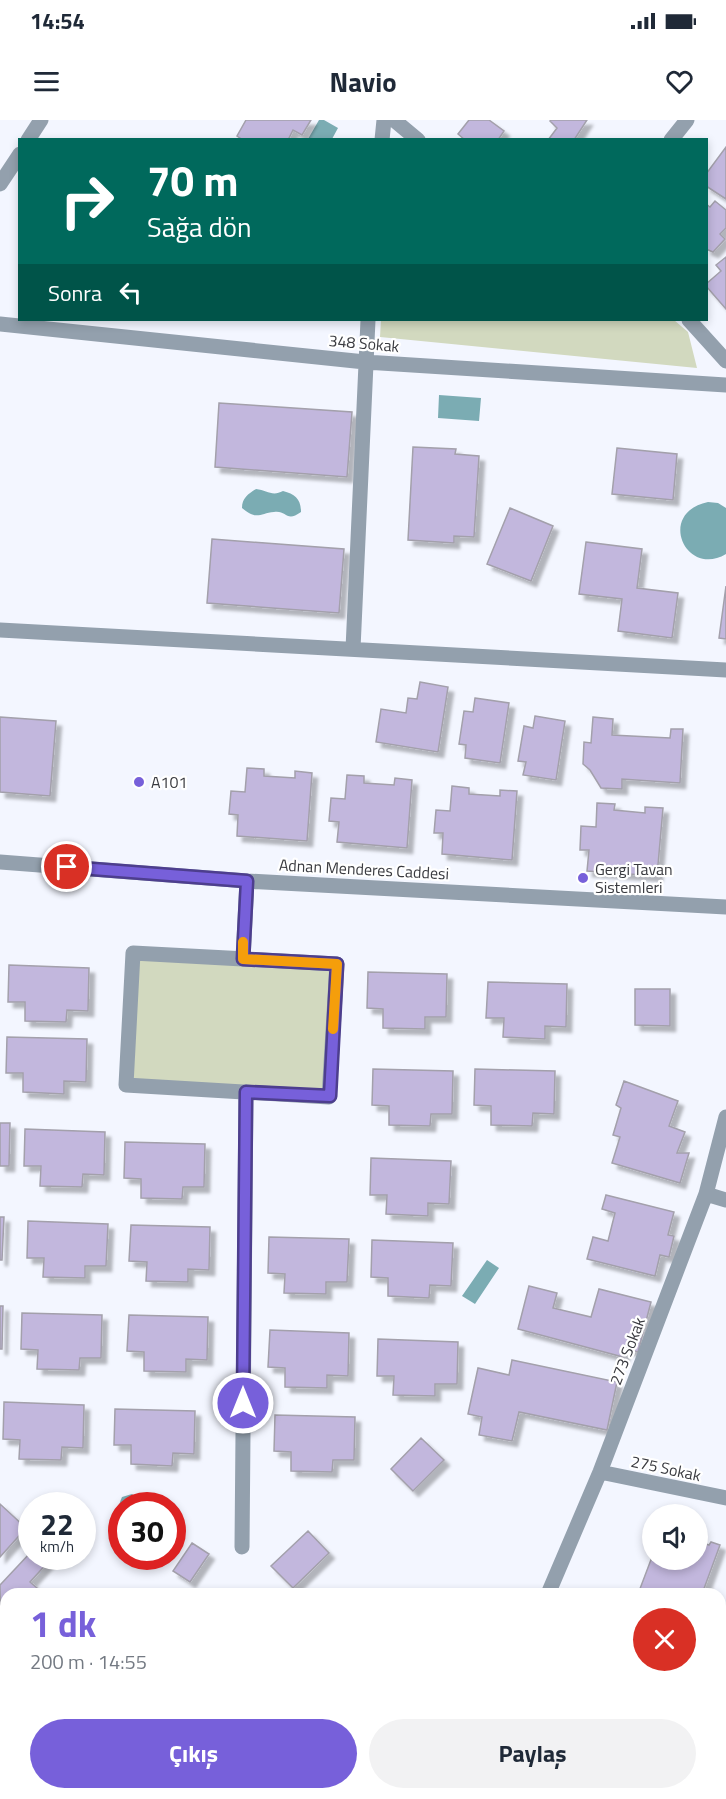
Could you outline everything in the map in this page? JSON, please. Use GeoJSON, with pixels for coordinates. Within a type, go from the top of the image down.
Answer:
{"type":"FeatureCollection","features":[{"type":"Feature","properties":{"kind":"street"},"geometry":{"type":"LineString","coordinates":[[29,138],[41,120]]}},
{"type":"Feature","properties":{"kind":"street"},"geometry":{"type":"LineString","coordinates":[[382,138],[384,120]]}},
{"type":"Feature","properties":{"kind":"street"},"geometry":{"type":"LineString","coordinates":[[394,120],[416,138]]}},
{"type":"Feature","properties":{"kind":"street"},"geometry":{"type":"LineString","coordinates":[[673,138],[687,120]]}},
{"type":"Feature","properties":{"kind":"street"},"geometry":{"type":"LineString","coordinates":[[0,184],[18,156]]}},
{"type":"Feature","properties":{"kind":"street"},"geometry":{"type":"LineString","coordinates":[[353,649],[368,321]]}},
{"type":"Feature","properties":{"kind":"street"},"geometry":{"type":"LineString","coordinates":[[690,321],[726,361]]}},
{"type":"Feature","properties":{"kind":"street","name":"348 Sokak"},"geometry":{"type":"LineString","coordinates":[[0,324],[365,362],[726,385]]}},
{"type":"Feature","properties":{"kind":"street"},"geometry":{"type":"LineString","coordinates":[[0,630],[726,670]]}},
{"type":"Feature","properties":{"kind":"street","name":"Adnan Menderes Caddesi"},"geometry":{"type":"LineString","coordinates":[[0,862],[247,881],[726,907]]}},
{"type":"Feature","properties":{"kind":"street"},"geometry":{"type":"LineString","coordinates":[[243,959],[247,881]]}},
{"type":"Feature","properties":{"kind":"street"},"geometry":{"type":"LineString","coordinates":[[133,953],[243,959],[337,964],[330,1096],[126,1086],[133,953]]}},
{"type":"Feature","properties":{"kind":"street"},"geometry":{"type":"LineString","coordinates":[[242,1547],[246,1092]]}},
{"type":"Feature","properties":{"kind":"street","name":"273 Sokak"},"geometry":{"type":"LineString","coordinates":[[551,1588],[600,1472],[706,1194],[726,1117]]}},
{"type":"Feature","properties":{"kind":"street"},"geometry":{"type":"LineString","coordinates":[[706,1194],[726,1200]]}},
{"type":"Feature","properties":{"kind":"street","name":"275 Sokak"},"geometry":{"type":"LineString","coordinates":[[600,1472],[726,1498]]}},
{"type":"Feature","properties":{"kind":"green space"},"geometry":{"type":"Polygon","coordinates":[[[381,321],[675,321],[688,332],[697,368],[380,337],[381,321]]]}},
{"type":"Feature","properties":{"kind":"green space"},"geometry":{"type":"Polygon","coordinates":[[[139,960],[333,970],[327,1092],[133,1083],[139,960]]]}},
{"type":"Feature","properties":{"kind":"water"},"geometry":{"type":"Polygon","coordinates":[[[319,120],[324,120],[338,128],[333,138],[309,138],[319,120]]]}},
{"type":"Feature","properties":{"kind":"water"},"geometry":{"type":"Polygon","coordinates":[[[439,395],[481,398],[479,421],[438,418],[439,395]]]}},
{"type":"Feature","properties":{"kind":"water"},"geometry":{"type":"Polygon","coordinates":[[[256,489],[273,493],[283,491],[291,494],[298,500],[301,512],[292,516],[278,512],[251,514],[242,508],[242,505],[246,497],[256,489]]]}},
{"type":"Feature","properties":{"kind":"water"},"geometry":{"type":"Polygon","coordinates":[[[708,502],[718,503],[726,508],[726,554],[712,559],[699,558],[689,551],[682,541],[680,530],[683,518],[692,508],[708,502]]]}},
{"type":"Feature","properties":{"kind":"water"},"geometry":{"type":"Polygon","coordinates":[[[487,1260],[499,1268],[475,1304],[462,1296],[487,1260]]]}},
{"type":"Feature","properties":{"kind":"building"},"geometry":{"type":"Polygon","coordinates":[[[246,120],[311,120],[302,135],[293,130],[289,138],[240,138],[237,136],[246,120]]]}},
{"type":"Feature","properties":{"kind":"building"},"geometry":{"type":"Polygon","coordinates":[[[469,120],[489,120],[504,131],[499,138],[463,138],[458,134],[469,120]]]}},
{"type":"Feature","properties":{"kind":"building"},"geometry":{"type":"Polygon","coordinates":[[[587,120],[575,138],[550,138],[557,128],[550,121],[587,120]]]}},
{"type":"Feature","properties":{"kind":"building"},"geometry":{"type":"Polygon","coordinates":[[[726,147],[726,199],[708,187],[708,171],[726,147]]]}},
{"type":"Feature","properties":{"kind":"building"},"geometry":{"type":"Polygon","coordinates":[[[715,201],[726,210],[726,228],[720,234],[725,239],[713,252],[708,250],[708,206],[710,207],[715,201]]]}},
{"type":"Feature","properties":{"kind":"building"},"geometry":{"type":"Polygon","coordinates":[[[726,257],[726,309],[708,288],[708,282],[721,271],[716,265],[726,257]]]}},
{"type":"Feature","properties":{"kind":"building"},"geometry":{"type":"Polygon","coordinates":[[[219,403],[352,412],[347,477],[215,467],[219,403]]]}},
{"type":"Feature","properties":{"kind":"building"},"geometry":{"type":"Polygon","coordinates":[[[413,447],[456,449],[455,454],[479,456],[474,537],[454,536],[454,543],[408,540],[413,447]]]}},
{"type":"Feature","properties":{"kind":"building"},"geometry":{"type":"Polygon","coordinates":[[[617,448],[677,454],[673,500],[612,494],[617,448]]]}},
{"type":"Feature","properties":{"kind":"building"},"geometry":{"type":"Polygon","coordinates":[[[510,508],[553,526],[531,581],[487,564],[510,508]]]}},
{"type":"Feature","properties":{"kind":"building"},"geometry":{"type":"Polygon","coordinates":[[[212,539],[344,549],[339,613],[207,603],[212,539]]]}},
{"type":"Feature","properties":{"kind":"building"},"geometry":{"type":"Polygon","coordinates":[[[586,542],[642,549],[637,588],[678,593],[672,638],[618,631],[622,599],[579,594],[586,542]]]}},
{"type":"Feature","properties":{"kind":"building"},"geometry":{"type":"Polygon","coordinates":[[[726,586],[726,639],[719,638],[726,586]]]}},
{"type":"Feature","properties":{"kind":"building"},"geometry":{"type":"Polygon","coordinates":[[[420,682],[448,687],[438,752],[376,742],[381,709],[406,713],[408,698],[417,699],[420,682]]]}},
{"type":"Feature","properties":{"kind":"building"},"geometry":{"type":"Polygon","coordinates":[[[475,698],[509,703],[500,763],[465,758],[466,745],[459,744],[464,711],[473,712],[475,698]]]}},
{"type":"Feature","properties":{"kind":"building"},"geometry":{"type":"Polygon","coordinates":[[[535,716],[565,721],[556,780],[523,775],[526,762],[518,761],[524,726],[533,728],[535,716]]]}},
{"type":"Feature","properties":{"kind":"building"},"geometry":{"type":"Polygon","coordinates":[[[0,717],[56,721],[50,796],[0,792],[0,717]]]}},
{"type":"Feature","properties":{"kind":"building"},"geometry":{"type":"Polygon","coordinates":[[[593,717],[613,719],[612,735],[670,738],[671,729],[683,729],[680,783],[622,779],[622,789],[601,788],[590,770],[583,764],[584,742],[591,743],[593,717]]]}},
{"type":"Feature","properties":{"kind":"building"},"geometry":{"type":"Polygon","coordinates":[[[247,768],[264,769],[264,776],[295,778],[295,771],[312,773],[307,841],[237,836],[238,815],[229,814],[231,791],[245,792],[247,768]]]}},
{"type":"Feature","properties":{"kind":"building"},"geometry":{"type":"Polygon","coordinates":[[[347,775],[364,776],[364,783],[394,785],[395,778],[412,780],[407,848],[337,842],[339,822],[329,821],[331,798],[345,799],[347,775]]]}},
{"type":"Feature","properties":{"kind":"building"},"geometry":{"type":"Polygon","coordinates":[[[452,786],[469,788],[469,794],[500,796],[500,790],[517,791],[512,860],[442,854],[443,833],[434,833],[436,810],[450,811],[452,786]]]}},
{"type":"Feature","properties":{"kind":"building"},"geometry":{"type":"Polygon","coordinates":[[[597,803],[615,804],[614,810],[645,813],[645,807],[663,808],[657,876],[587,871],[589,850],[580,850],[581,826],[596,827],[597,803]]]}},
{"type":"Feature","properties":{"kind":"building"},"geometry":{"type":"Polygon","coordinates":[[[9,965],[89,968],[88,1011],[67,1010],[66,1022],[25,1021],[25,1002],[8,1002],[9,965]]]}},
{"type":"Feature","properties":{"kind":"building"},"geometry":{"type":"Polygon","coordinates":[[[368,972],[447,974],[446,1017],[425,1017],[425,1029],[383,1028],[383,1009],[367,1008],[368,972]]]}},
{"type":"Feature","properties":{"kind":"building"},"geometry":{"type":"Polygon","coordinates":[[[488,982],[567,984],[566,1027],[545,1026],[545,1039],[503,1037],[504,1018],[486,1018],[488,982]]]}},
{"type":"Feature","properties":{"kind":"building"},"geometry":{"type":"Polygon","coordinates":[[[635,989],[670,989],[670,1026],[635,1025],[635,989]]]}},
{"type":"Feature","properties":{"kind":"building"},"geometry":{"type":"Polygon","coordinates":[[[7,1037],[87,1039],[86,1082],[64,1081],[64,1094],[23,1092],[23,1073],[6,1073],[7,1037]]]}},
{"type":"Feature","properties":{"kind":"building"},"geometry":{"type":"Polygon","coordinates":[[[373,1069],[453,1071],[452,1114],[431,1114],[430,1126],[389,1125],[389,1106],[372,1105],[373,1069]]]}},
{"type":"Feature","properties":{"kind":"building"},"geometry":{"type":"Polygon","coordinates":[[[475,1069],[555,1071],[554,1114],[533,1113],[532,1126],[491,1125],[491,1106],[474,1105],[475,1069]]]}},
{"type":"Feature","properties":{"kind":"building"},"geometry":{"type":"Polygon","coordinates":[[[624,1081],[678,1101],[669,1126],[685,1132],[677,1153],[689,1153],[680,1183],[612,1163],[620,1137],[613,1135],[621,1108],[616,1105],[624,1081]]]}},
{"type":"Feature","properties":{"kind":"building"},"geometry":{"type":"Polygon","coordinates":[[[0,1123],[10,1123],[9,1166],[0,1166],[0,1123]]]}},
{"type":"Feature","properties":{"kind":"building"},"geometry":{"type":"Polygon","coordinates":[[[25,1129],[105,1132],[104,1175],[83,1174],[82,1187],[40,1186],[41,1166],[24,1166],[25,1129]]]}},
{"type":"Feature","properties":{"kind":"building"},"geometry":{"type":"Polygon","coordinates":[[[125,1142],[205,1144],[204,1187],[183,1187],[182,1199],[141,1198],[141,1179],[124,1178],[125,1142]]]}},
{"type":"Feature","properties":{"kind":"building"},"geometry":{"type":"Polygon","coordinates":[[[371,1158],[451,1161],[449,1204],[428,1203],[428,1216],[386,1214],[387,1195],[370,1195],[371,1158]]]}},
{"type":"Feature","properties":{"kind":"building"},"geometry":{"type":"Polygon","coordinates":[[[606,1195],[674,1212],[668,1235],[674,1236],[669,1257],[660,1255],[655,1276],[587,1259],[593,1237],[608,1241],[615,1213],[602,1209],[606,1195]]]}},
{"type":"Feature","properties":{"kind":"building"},"geometry":{"type":"Polygon","coordinates":[[[0,1217],[4,1217],[2,1260],[0,1260],[0,1217]]]}},
{"type":"Feature","properties":{"kind":"building"},"geometry":{"type":"Polygon","coordinates":[[[28,1221],[108,1224],[106,1266],[85,1266],[85,1278],[43,1277],[44,1258],[27,1258],[28,1221]]]}},
{"type":"Feature","properties":{"kind":"building"},"geometry":{"type":"Polygon","coordinates":[[[131,1225],[210,1227],[209,1270],[188,1269],[188,1282],[146,1281],[147,1262],[129,1261],[131,1225]]]}},
{"type":"Feature","properties":{"kind":"building"},"geometry":{"type":"Polygon","coordinates":[[[269,1237],[349,1239],[347,1282],[326,1282],[326,1294],[284,1293],[285,1274],[268,1273],[269,1237]]]}},
{"type":"Feature","properties":{"kind":"building"},"geometry":{"type":"Polygon","coordinates":[[[372,1240],[453,1243],[451,1286],[430,1285],[429,1298],[388,1296],[388,1278],[371,1277],[372,1240]]]}},
{"type":"Feature","properties":{"kind":"building"},"geometry":{"type":"Polygon","coordinates":[[[529,1286],[557,1293],[553,1308],[591,1317],[599,1289],[651,1302],[638,1352],[625,1349],[623,1357],[518,1329],[529,1286]]]}},
{"type":"Feature","properties":{"kind":"building"},"geometry":{"type":"Polygon","coordinates":[[[0,1306],[3,1306],[2,1349],[0,1349],[0,1306]]]}},
{"type":"Feature","properties":{"kind":"building"},"geometry":{"type":"Polygon","coordinates":[[[22,1313],[102,1315],[101,1358],[80,1358],[79,1370],[37,1369],[38,1350],[21,1349],[22,1313]]]}},
{"type":"Feature","properties":{"kind":"building"},"geometry":{"type":"Polygon","coordinates":[[[129,1315],[208,1317],[207,1360],[186,1359],[186,1372],[144,1371],[144,1352],[127,1351],[129,1315]]]}},
{"type":"Feature","properties":{"kind":"building"},"geometry":{"type":"Polygon","coordinates":[[[270,1330],[349,1333],[348,1376],[327,1375],[327,1388],[285,1387],[285,1368],[268,1367],[270,1330]]]}},
{"type":"Feature","properties":{"kind":"building"},"geometry":{"type":"Polygon","coordinates":[[[378,1339],[458,1342],[457,1384],[435,1384],[435,1396],[393,1395],[394,1376],[377,1376],[378,1339]]]}},
{"type":"Feature","properties":{"kind":"building"},"geometry":{"type":"Polygon","coordinates":[[[512,1360],[617,1382],[607,1430],[519,1412],[512,1441],[479,1435],[482,1417],[468,1414],[478,1368],[509,1375],[512,1360]]]}},
{"type":"Feature","properties":{"kind":"building"},"geometry":{"type":"Polygon","coordinates":[[[4,1402],[84,1405],[83,1448],[62,1447],[61,1460],[19,1459],[20,1440],[3,1439],[4,1402]]]}},
{"type":"Feature","properties":{"kind":"building"},"geometry":{"type":"Polygon","coordinates":[[[115,1409],[195,1411],[194,1454],[173,1453],[172,1466],[131,1464],[131,1445],[114,1445],[115,1409]]]}},
{"type":"Feature","properties":{"kind":"building"},"geometry":{"type":"Polygon","coordinates":[[[275,1415],[355,1417],[354,1460],[333,1460],[332,1472],[291,1471],[291,1452],[274,1451],[275,1415]]]}},
{"type":"Feature","properties":{"kind":"building"},"geometry":{"type":"Polygon","coordinates":[[[421,1438],[444,1460],[413,1491],[391,1469],[421,1438]]]}},
{"type":"Feature","properties":{"kind":"building"},"geometry":{"type":"Polygon","coordinates":[[[0,1504],[18,1521],[18,1537],[0,1557],[0,1504]]]}},
{"type":"Feature","properties":{"kind":"building"},"geometry":{"type":"Polygon","coordinates":[[[308,1531],[329,1553],[293,1588],[271,1566],[308,1531]]]}},
{"type":"Feature","properties":{"kind":"building"},"geometry":{"type":"Polygon","coordinates":[[[711,1542],[720,1545],[704,1588],[640,1588],[647,1570],[708,1570],[708,1545],[711,1542]]]}},
{"type":"Feature","properties":{"kind":"building"},"geometry":{"type":"Polygon","coordinates":[[[192,1543],[209,1554],[190,1582],[173,1571],[186,1570],[186,1552],[192,1543]]]}},
{"type":"Feature","properties":{"kind":"building"},"geometry":{"type":"Polygon","coordinates":[[[18,1566],[18,1570],[41,1570],[30,1582],[37,1588],[0,1588],[0,1585],[18,1566]]]}},
{"type":"Feature","properties":{"kind":"slow traffic"},"geometry":{"type":"LineString","coordinates":[[243,942],[243,959],[337,964],[333,1029]]}},
{"type":"Feature","properties":{"kind":"place","name":"A101"},"geometry":{"type":"Point","coordinates":[139,782]}},
{"type":"Feature","properties":{"kind":"place","name":"Gergi Tavan Sistemleri"},"geometry":{"type":"Point","coordinates":[583,878]}},
{"type":"Feature","properties":{"kind":"route"},"geometry":{"type":"LineString","coordinates":[[67,867],[247,881],[243,959],[337,964],[330,1096],[246,1092],[243,1403]]}}]}
